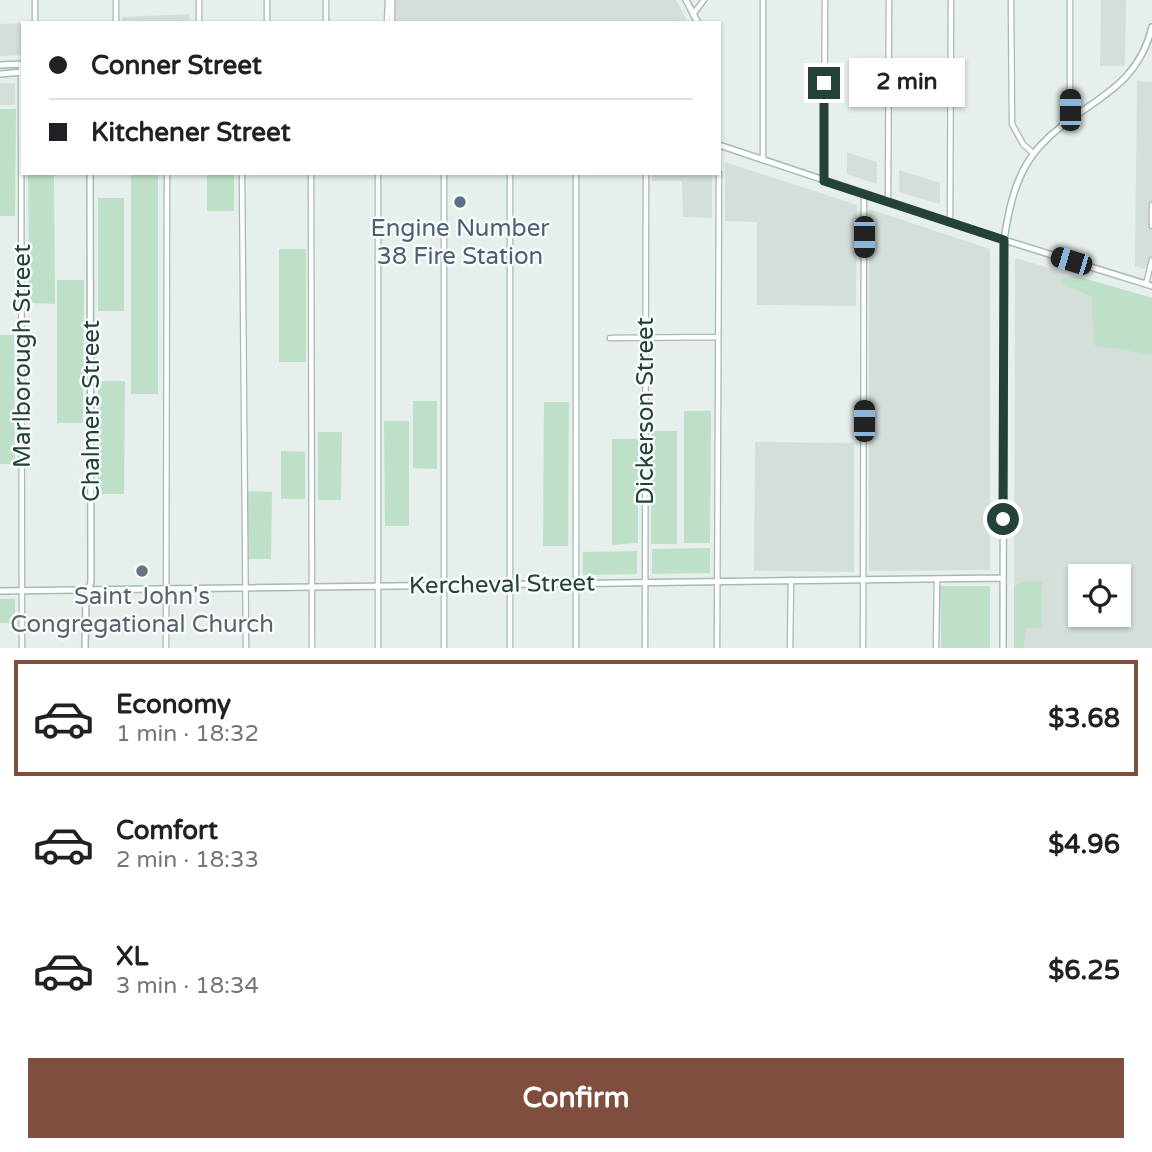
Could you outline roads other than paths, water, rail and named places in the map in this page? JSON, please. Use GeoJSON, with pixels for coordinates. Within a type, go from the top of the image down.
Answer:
{"type":"FeatureCollection","features":[{"type":"Feature","properties":{"kind":"street"},"geometry":{"type":"LineString","coordinates":[[35,0],[35,21]]}},
{"type":"Feature","properties":{"kind":"street"},"geometry":{"type":"LineString","coordinates":[[116,0],[116,21]]}},
{"type":"Feature","properties":{"kind":"street"},"geometry":{"type":"LineString","coordinates":[[199,0],[199,21]]}},
{"type":"Feature","properties":{"kind":"street"},"geometry":{"type":"LineString","coordinates":[[267,0],[267,21]]}},
{"type":"Feature","properties":{"kind":"street"},"geometry":{"type":"LineString","coordinates":[[326,0],[326,21]]}},
{"type":"Feature","properties":{"kind":"street"},"geometry":{"type":"LineString","coordinates":[[389,21],[390,0]]}},
{"type":"Feature","properties":{"kind":"street"},"geometry":{"type":"LineString","coordinates":[[686,0],[697,21]]}},
{"type":"Feature","properties":{"kind":"street"},"geometry":{"type":"LineString","coordinates":[[694,13],[704,0]]}},
{"type":"Feature","properties":{"kind":"street"},"geometry":{"type":"LineString","coordinates":[[762,160],[763,0]]}},
{"type":"Feature","properties":{"kind":"street"},"geometry":{"type":"LineString","coordinates":[[824,181],[825,0]]}},
{"type":"Feature","properties":{"kind":"street"},"geometry":{"type":"LineString","coordinates":[[888,202],[889,0]]}},
{"type":"Feature","properties":{"kind":"street"},"geometry":{"type":"LineString","coordinates":[[950,223],[951,0]]}},
{"type":"Feature","properties":{"kind":"street"},"geometry":{"type":"LineString","coordinates":[[1010,0],[1012,124],[1023,144],[1034,154]]}},
{"type":"Feature","properties":{"kind":"street"},"geometry":{"type":"LineString","coordinates":[[1070,0],[1070,121]]}},
{"type":"Feature","properties":{"kind":"street"},"geometry":{"type":"LineString","coordinates":[[1003,648],[1004,240],[1014,194],[1034,154],[1070,121],[1116,89],[1130,74],[1146,47],[1152,27]]}},
{"type":"Feature","properties":{"kind":"street"},"geometry":{"type":"LineString","coordinates":[[0,65],[21,64]]}},
{"type":"Feature","properties":{"kind":"street"},"geometry":{"type":"LineString","coordinates":[[0,74],[21,72]]}},
{"type":"Feature","properties":{"kind":"street"},"geometry":{"type":"LineString","coordinates":[[721,146],[950,223],[1149,285],[1152,260]]}},
{"type":"Feature","properties":{"kind":"street","name":"Marlborough Street"},"geometry":{"type":"LineString","coordinates":[[22,175],[22,648]]}},
{"type":"Feature","properties":{"kind":"street","name":"Chalmers Street"},"geometry":{"type":"LineString","coordinates":[[85,648],[91,542],[90,175]]}},
{"type":"Feature","properties":{"kind":"street"},"geometry":{"type":"LineString","coordinates":[[166,648],[167,175]]}},
{"type":"Feature","properties":{"kind":"street"},"geometry":{"type":"LineString","coordinates":[[242,175],[246,648]]}},
{"type":"Feature","properties":{"kind":"street"},"geometry":{"type":"LineString","coordinates":[[312,175],[312,648]]}},
{"type":"Feature","properties":{"kind":"street"},"geometry":{"type":"LineString","coordinates":[[378,175],[378,648]]}},
{"type":"Feature","properties":{"kind":"street"},"geometry":{"type":"LineString","coordinates":[[444,175],[444,648]]}},
{"type":"Feature","properties":{"kind":"street"},"geometry":{"type":"LineString","coordinates":[[510,175],[510,648]]}},
{"type":"Feature","properties":{"kind":"street"},"geometry":{"type":"LineString","coordinates":[[576,175],[576,648]]}},
{"type":"Feature","properties":{"kind":"street","name":"Dickerson Street"},"geometry":{"type":"LineString","coordinates":[[645,648],[646,175]]}},
{"type":"Feature","properties":{"kind":"street"},"geometry":{"type":"LineString","coordinates":[[717,648],[719,175]]}},
{"type":"Feature","properties":{"kind":"street"},"geometry":{"type":"LineString","coordinates":[[863,648],[864,194]]}},
{"type":"Feature","properties":{"kind":"street"},"geometry":{"type":"LineString","coordinates":[[1152,205],[1152,226]]}},
{"type":"Feature","properties":{"kind":"street"},"geometry":{"type":"LineString","coordinates":[[610,338],[718,337]]}},
{"type":"Feature","properties":{"kind":"street","name":"Kercheval Street"},"geometry":{"type":"LineString","coordinates":[[0,591],[1003,578]]}},
{"type":"Feature","properties":{"kind":"street"},"geometry":{"type":"LineString","coordinates":[[936,648],[937,579]]}},
{"type":"Feature","properties":{"kind":"street"},"geometry":{"type":"LineString","coordinates":[[790,580],[790,648]]}},
{"type":"Feature","properties":{"kind":"place","name":"Engine Number 38 Fire Station"},"geometry":{"type":"Point","coordinates":[460,202]}},
{"type":"Feature","properties":{"kind":"place","name":"Saint John's Congregational Church"},"geometry":{"type":"Point","coordinates":[142,571]}}]}
